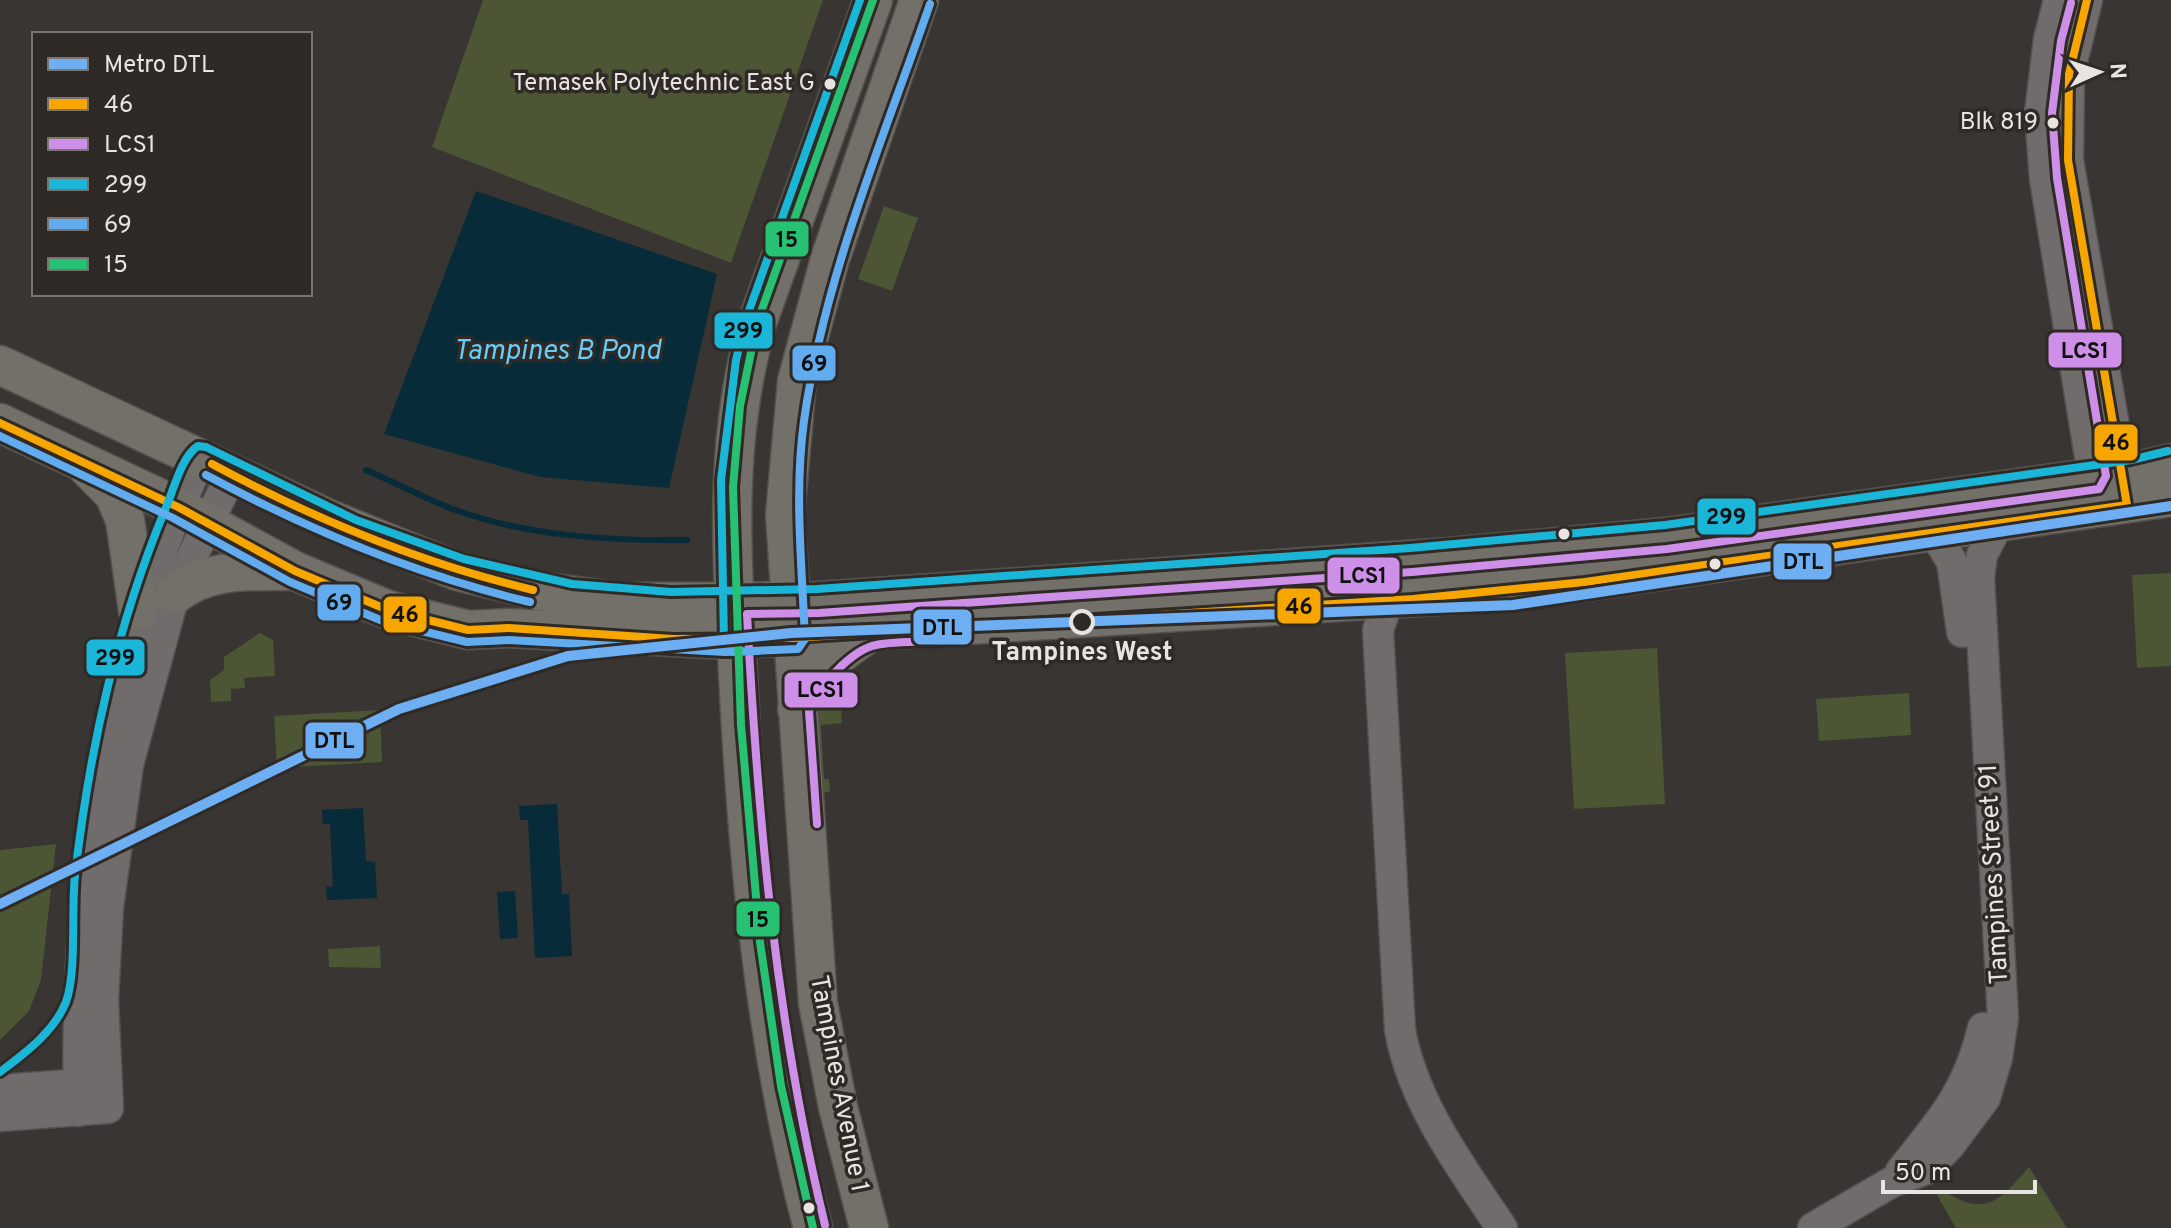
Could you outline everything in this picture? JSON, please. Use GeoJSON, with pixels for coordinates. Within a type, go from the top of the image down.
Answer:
{"type":"FeatureCollection","features":[{"type":"Feature","properties":{"kind":"main road","name":"Tampines Avenue 1"},"geometry":{"type":"LineString","coordinates":[[813,1228],[778,1067],[763,978],[737,700],[731,470],[745,363],[873,0]]}},
{"type":"Feature","properties":{"kind":"main road","name":"Tampines Avenue 1"},"geometry":{"type":"LineString","coordinates":[[869,1228],[838,1107],[818,1003],[785,515],[791,421],[809,337],[848,209],[919,0]]}},
{"type":"Feature","properties":{"kind":"main road"},"geometry":{"type":"LineString","coordinates":[[804,191],[811,228],[823,231],[848,209]]}},
{"type":"Feature","properties":{"kind":"main road"},"geometry":{"type":"LineString","coordinates":[[0,365],[216,467],[457,571],[505,584],[623,602],[734,602],[792,620],[869,633],[1376,611],[1998,524],[2110,492],[2171,463]]}},
{"type":"Feature","properties":{"kind":"main road"},"geometry":{"type":"LineString","coordinates":[[0,423],[192,515],[295,571],[388,610],[468,630],[509,628],[673,639],[736,640],[792,620],[1371,562],[1666,537],[2110,492],[2171,497]]}},
{"type":"Feature","properties":{"kind":"main road"},"geometry":{"type":"LineString","coordinates":[[78,458],[114,494],[125,520],[138,611]]}},
{"type":"Feature","properties":{"kind":"main road"},"geometry":{"type":"LineString","coordinates":[[174,595],[190,582],[216,574],[295,571]]}},
{"type":"Feature","properties":{"kind":"main road"},"geometry":{"type":"LineString","coordinates":[[797,709],[804,689],[831,659],[869,633]]}},
{"type":"Feature","properties":{"kind":"main road"},"geometry":{"type":"LineString","coordinates":[[673,639],[709,658],[737,700]]}},
{"type":"Feature","properties":{"kind":"street"},"geometry":{"type":"LineString","coordinates":[[2059,0],[2049,39],[2040,113],[2045,179],[2110,492]]}},
{"type":"Feature","properties":{"kind":"street"},"geometry":{"type":"LineString","coordinates":[[2087,0],[2069,74],[2068,160],[2110,492]]}},
{"type":"Feature","properties":{"kind":"street"},"geometry":{"type":"LineString","coordinates":[[93,1097],[83,917],[100,769],[138,611],[216,467]]}},
{"type":"Feature","properties":{"kind":"street"},"geometry":{"type":"LineString","coordinates":[[93,1097],[108,907],[128,765],[174,595],[192,515]]}},
{"type":"Feature","properties":{"kind":"street","name":"Tampines Street 91"},"geometry":{"type":"LineString","coordinates":[[1813,1228],[1892,1182],[1926,1169],[1949,1146],[1985,1098],[1997,1058],[2003,1018],[1979,577],[1982,555],[1998,524]]}},
{"type":"Feature","properties":{"kind":"street","name":"Tampines Street 91"},"geometry":{"type":"LineString","coordinates":[[1892,1182],[1960,1096],[1976,1060],[1983,1027],[1974,772],[1958,584],[1952,562],[1933,531]]}},
{"type":"Feature","properties":{"kind":"street"},"geometry":{"type":"LineString","coordinates":[[1371,562],[1400,1030],[1406,1064],[1425,1107],[1502,1228]]}},
{"type":"Feature","properties":{"kind":"street"},"geometry":{"type":"LineString","coordinates":[[0,1090],[93,1097]]}},
{"type":"Feature","properties":{"kind":"street"},"geometry":{"type":"LineString","coordinates":[[0,1116],[93,1097]]}},
{"type":"Feature","properties":{"kind":"green space"},"geometry":{"type":"Polygon","coordinates":[[[483,0],[823,0],[731,263],[432,147],[483,0]]]}},
{"type":"Feature","properties":{"kind":"green space"},"geometry":{"type":"Polygon","coordinates":[[[884,206],[918,218],[892,291],[858,279],[884,206]]]}},
{"type":"Feature","properties":{"kind":"green space"},"geometry":{"type":"Polygon","coordinates":[[[2171,573],[2171,666],[2137,668],[2132,575],[2171,573]]]}},
{"type":"Feature","properties":{"kind":"green space"},"geometry":{"type":"Polygon","coordinates":[[[260,633],[273,640],[275,676],[244,678],[245,688],[231,689],[231,701],[211,702],[210,680],[224,670],[224,657],[260,633]]]}},
{"type":"Feature","properties":{"kind":"green space"},"geometry":{"type":"Polygon","coordinates":[[[1657,648],[1665,804],[1574,809],[1565,653],[1657,648]]]}},
{"type":"Feature","properties":{"kind":"green space"},"geometry":{"type":"Polygon","coordinates":[[[839,679],[842,723],[821,725],[824,779],[829,779],[830,792],[816,793],[810,700],[839,679]]]}},
{"type":"Feature","properties":{"kind":"green space"},"geometry":{"type":"Polygon","coordinates":[[[1909,693],[1911,735],[1819,741],[1816,699],[1909,693]]]}},
{"type":"Feature","properties":{"kind":"green space"},"geometry":{"type":"Polygon","coordinates":[[[380,710],[382,762],[277,768],[274,716],[380,710]]]}},
{"type":"Feature","properties":{"kind":"green space"},"geometry":{"type":"Polygon","coordinates":[[[56,844],[41,980],[29,1011],[0,1040],[0,850],[56,844]]]}},
{"type":"Feature","properties":{"kind":"green space"},"geometry":{"type":"Polygon","coordinates":[[[380,946],[381,968],[329,967],[328,949],[380,946]]]}},
{"type":"Feature","properties":{"kind":"green space"},"geometry":{"type":"Polygon","coordinates":[[[2029,1167],[2067,1228],[1956,1228],[1937,1195],[1944,1191],[1971,1204],[1992,1202],[2029,1167]]]}},
{"type":"Feature","properties":{"kind":"water","name":"Tampines B Pond"},"geometry":{"type":"Polygon","coordinates":[[[476,191],[717,274],[669,488],[540,477],[384,434],[476,191]]]}},
{"type":"Feature","properties":{"kind":"water"},"geometry":{"type":"Polygon","coordinates":[[[557,804],[562,894],[569,894],[572,956],[535,958],[528,820],[520,820],[519,806],[557,804]]]}},
{"type":"Feature","properties":{"kind":"water"},"geometry":{"type":"Polygon","coordinates":[[[363,808],[366,861],[375,862],[377,898],[327,900],[326,887],[333,886],[330,824],[323,824],[322,810],[363,808]]]}},
{"type":"Feature","properties":{"kind":"water"},"geometry":{"type":"Polygon","coordinates":[[[515,891],[518,938],[500,939],[497,892],[515,891]]]}},
{"type":"Feature","properties":{"kind":"waterway"},"geometry":{"type":"LineString","coordinates":[[366,470],[450,508],[507,525],[597,538],[687,540]]}},
{"type":"Feature","properties":{"kind":"metro line","name":"DTL"},"geometry":{"type":"LineString","coordinates":[[0,904],[399,709],[568,656],[791,633],[1513,605],[2171,506]]}},
{"type":"Feature","properties":{"kind":"transit line","name":"299"},"geometry":{"type":"LineString","coordinates":[[757,651],[733,652],[724,642],[721,480],[736,360],[746,319],[860,0]]}},
{"type":"Feature","properties":{"kind":"transit line","name":"15"},"geometry":{"type":"LineString","coordinates":[[813,1228],[781,1086],[760,942],[741,725],[733,487],[740,406],[757,323],[873,0]]}},
{"type":"Feature","properties":{"kind":"transit line","name":"46"},"geometry":{"type":"LineString","coordinates":[[0,423],[178,507],[295,571],[388,610],[468,630],[509,628],[673,639],[793,638],[1413,599],[1585,582],[2127,505],[2068,160],[2069,74],[2087,0]]}},
{"type":"Feature","properties":{"kind":"transit line","name":"LCS1"},"geometry":{"type":"LineString","coordinates":[[825,1225],[794,1074],[772,921],[757,768],[747,614],[819,613],[1412,572],[1667,549],[2099,489],[2106,476],[2057,178],[2052,113],[2061,41],[2071,3]]}},
{"type":"Feature","properties":{"kind":"transit line","name":"69"},"geometry":{"type":"LineString","coordinates":[[0,436],[173,518],[290,582],[385,622],[467,642],[509,640],[725,652],[798,649],[805,639],[800,530],[801,448],[813,367],[840,262],[930,4]]}},
{"type":"Feature","properties":{"kind":"transit line","name":"299"},"geometry":{"type":"LineString","coordinates":[[0,1072],[46,1032],[66,1002],[73,958],[74,889],[81,827],[108,686],[149,550],[183,465],[198,446],[206,447],[356,520],[464,559],[572,584],[671,592],[817,589],[1410,548],[1665,525],[2131,460],[2168,451]]}},
{"type":"Feature","properties":{"kind":"transit line","name":"46"},"geometry":{"type":"LineString","coordinates":[[212,464],[368,538],[450,567],[533,590]]}},
{"type":"Feature","properties":{"kind":"transit line","name":"69"},"geometry":{"type":"LineString","coordinates":[[206,475],[364,549],[446,578],[530,602]]}},
{"type":"Feature","properties":{"kind":"transit line","name":"LCS1"},"geometry":{"type":"LineString","coordinates":[[817,824],[809,711],[819,692],[836,671],[866,648],[892,643],[941,641]]}},
{"type":"Feature","properties":{"kind":"place","name":"Temasek Polytechnic East G"},"geometry":{"type":"Point","coordinates":[830,84]}},
{"type":"Feature","properties":{"kind":"place","name":"Blk 819"},"geometry":{"type":"Point","coordinates":[2053,123]}},
{"type":"Feature","properties":{"kind":"place","name":"Tampines West"},"geometry":{"type":"Point","coordinates":[1082,622]}}]}
